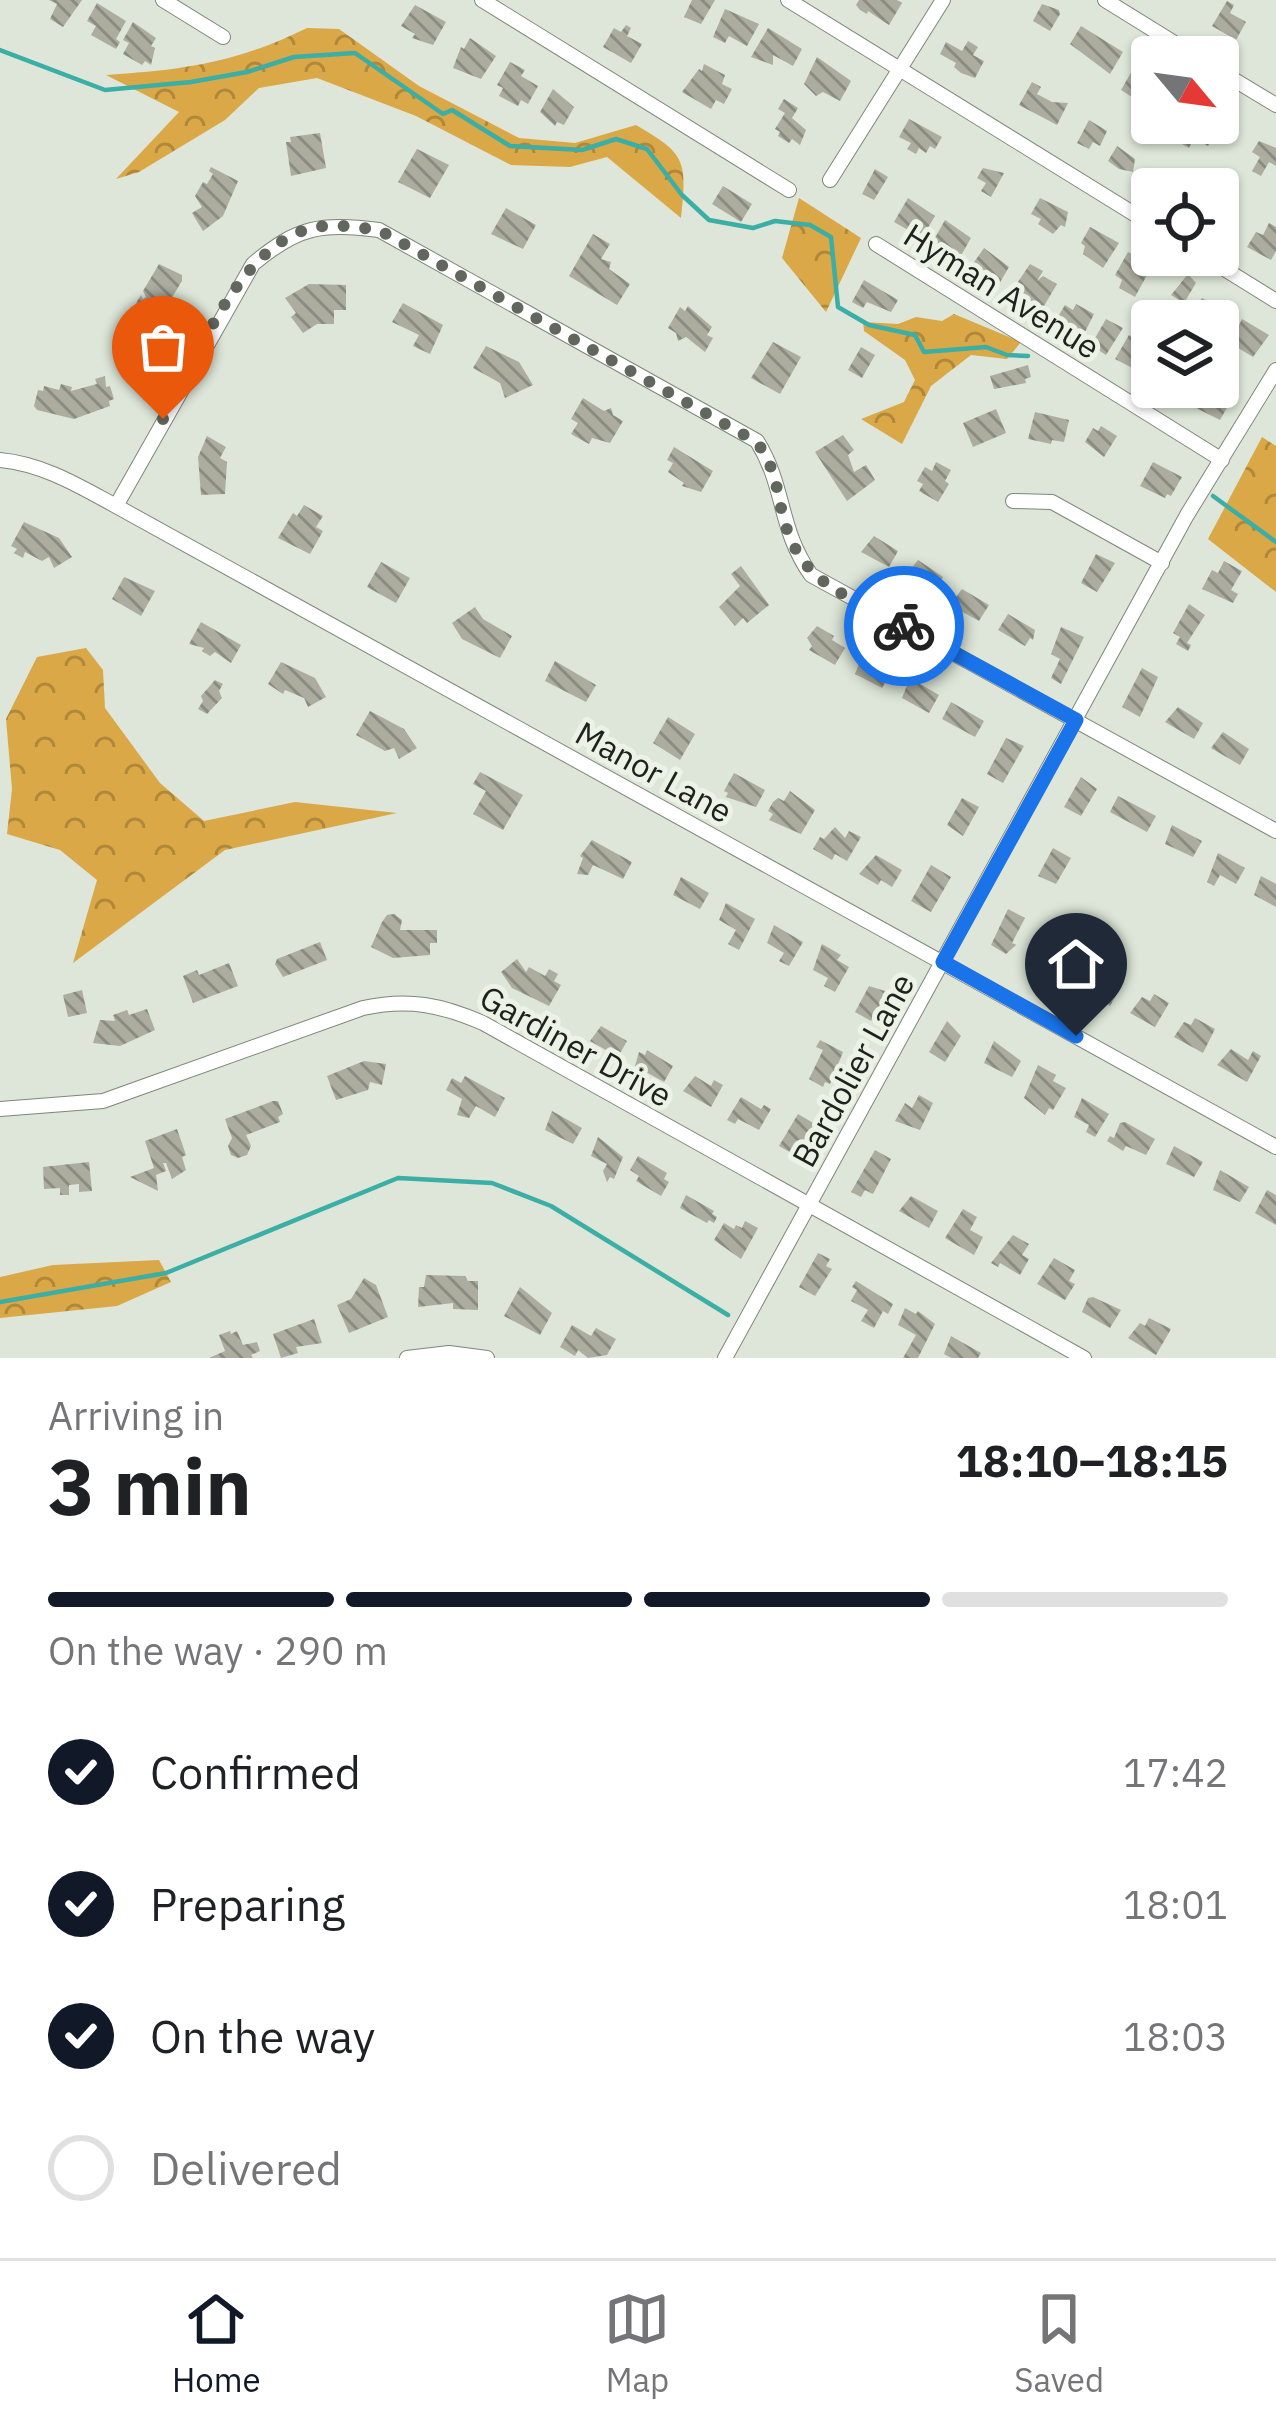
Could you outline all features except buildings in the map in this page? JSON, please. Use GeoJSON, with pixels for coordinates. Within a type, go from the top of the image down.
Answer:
{"type":"FeatureCollection","features":[{"type":"Feature","properties":{"kind":"street"},"geometry":{"type":"LineString","coordinates":[[163,0],[224,37]]}},
{"type":"Feature","properties":{"kind":"street"},"geometry":{"type":"LineString","coordinates":[[482,0],[790,190]]}},
{"type":"Feature","properties":{"kind":"street"},"geometry":{"type":"LineString","coordinates":[[788,0],[1131,211]]}},
{"type":"Feature","properties":{"kind":"street"},"geometry":{"type":"LineString","coordinates":[[830,180],[944,0]]}},
{"type":"Feature","properties":{"kind":"street"},"geometry":{"type":"LineString","coordinates":[[1105,0],[1163,36]]}},
{"type":"Feature","properties":{"kind":"street"},"geometry":{"type":"LineString","coordinates":[[1239,83],[1276,105]]}},
{"type":"Feature","properties":{"kind":"street"},"geometry":{"type":"LineString","coordinates":[[116,506],[253,264],[282,239],[309,228],[337,225],[379,230],[757,442],[776,471],[782,516],[793,550],[811,575],[1276,831]]}},
{"type":"Feature","properties":{"kind":"street","name":"Hyman Avenue"},"geometry":{"type":"LineString","coordinates":[[877,244],[1222,460]]}},
{"type":"Feature","properties":{"kind":"street"},"geometry":{"type":"LineString","coordinates":[[1236,276],[1276,301]]}},
{"type":"Feature","properties":{"kind":"street","name":"Bardolier Lane"},"geometry":{"type":"LineString","coordinates":[[724,1358],[1162,563],[1276,370]]}},
{"type":"Feature","properties":{"kind":"street","name":"Manor Lane"},"geometry":{"type":"LineString","coordinates":[[0,460],[54,473],[116,506],[1276,1147]]}},
{"type":"Feature","properties":{"kind":"street"},"geometry":{"type":"LineString","coordinates":[[1013,501],[1052,502],[1162,563]]}},
{"type":"Feature","properties":{"kind":"street","name":"Gardiner Drive"},"geometry":{"type":"LineString","coordinates":[[0,1108],[103,1101],[363,1008],[394,1001],[440,1005],[483,1023],[1084,1358]]}},
{"type":"Feature","properties":{"kind":"street"},"geometry":{"type":"LineString","coordinates":[[407,1358],[449,1354],[487,1358]]}},
{"type":"Feature","properties":{"kind":"green space"},"geometry":{"type":"Polygon","coordinates":[[[307,28],[339,29],[419,86],[519,138],[575,143],[636,125],[665,144],[680,161],[684,183],[681,218],[607,157],[570,167],[511,165],[416,116],[317,78],[259,88],[225,120],[139,172],[116,179],[179,112],[106,75],[209,63],[307,28]]]}},
{"type":"Feature","properties":{"kind":"green space"},"geometry":{"type":"Polygon","coordinates":[[[799,198],[861,238],[826,312],[782,258],[799,198]]]}},
{"type":"Feature","properties":{"kind":"green space"},"geometry":{"type":"Polygon","coordinates":[[[954,314],[1021,342],[1007,359],[971,355],[931,386],[902,444],[861,419],[904,402],[915,380],[905,360],[864,331],[863,322],[898,324],[916,317],[942,321],[954,314]]]}},
{"type":"Feature","properties":{"kind":"green space"},"geometry":{"type":"Polygon","coordinates":[[[1262,437],[1276,446],[1276,592],[1208,539],[1262,437]]]}},
{"type":"Feature","properties":{"kind":"green space"},"geometry":{"type":"Polygon","coordinates":[[[86,648],[103,670],[105,708],[160,783],[204,821],[295,802],[397,813],[225,850],[73,963],[97,880],[60,850],[7,834],[12,789],[6,719],[37,657],[86,648]]]}},
{"type":"Feature","properties":{"kind":"green space"},"geometry":{"type":"Polygon","coordinates":[[[159,1260],[171,1282],[117,1306],[0,1318],[0,1277],[53,1265],[159,1260]]]}},
{"type":"Feature","properties":{"kind":"waterway"},"geometry":{"type":"LineString","coordinates":[[0,50],[105,90],[191,82],[294,57],[355,53],[443,114],[452,110],[510,146],[582,150],[616,139],[647,149],[682,195],[709,220],[753,228],[775,221],[810,225],[831,237],[838,307],[869,325],[915,335],[924,352],[986,347],[1028,356]]}},
{"type":"Feature","properties":{"kind":"waterway"},"geometry":{"type":"LineString","coordinates":[[1213,496],[1276,542]]}},
{"type":"Feature","properties":{"kind":"waterway"},"geometry":{"type":"LineString","coordinates":[[0,1302],[166,1273],[398,1178],[492,1183],[551,1206],[728,1315]]}},
{"type":"Feature","properties":{"kind":"way so far"},"geometry":{"type":"LineString","coordinates":[[163,419],[253,264],[282,239],[309,228],[337,225],[379,230],[757,442],[776,471],[782,516],[793,550],[811,575],[904,626]]}},
{"type":"Feature","properties":{"kind":"route"},"geometry":{"type":"LineString","coordinates":[[904,626],[1076,720],[943,962],[1076,1036]]}}]}
